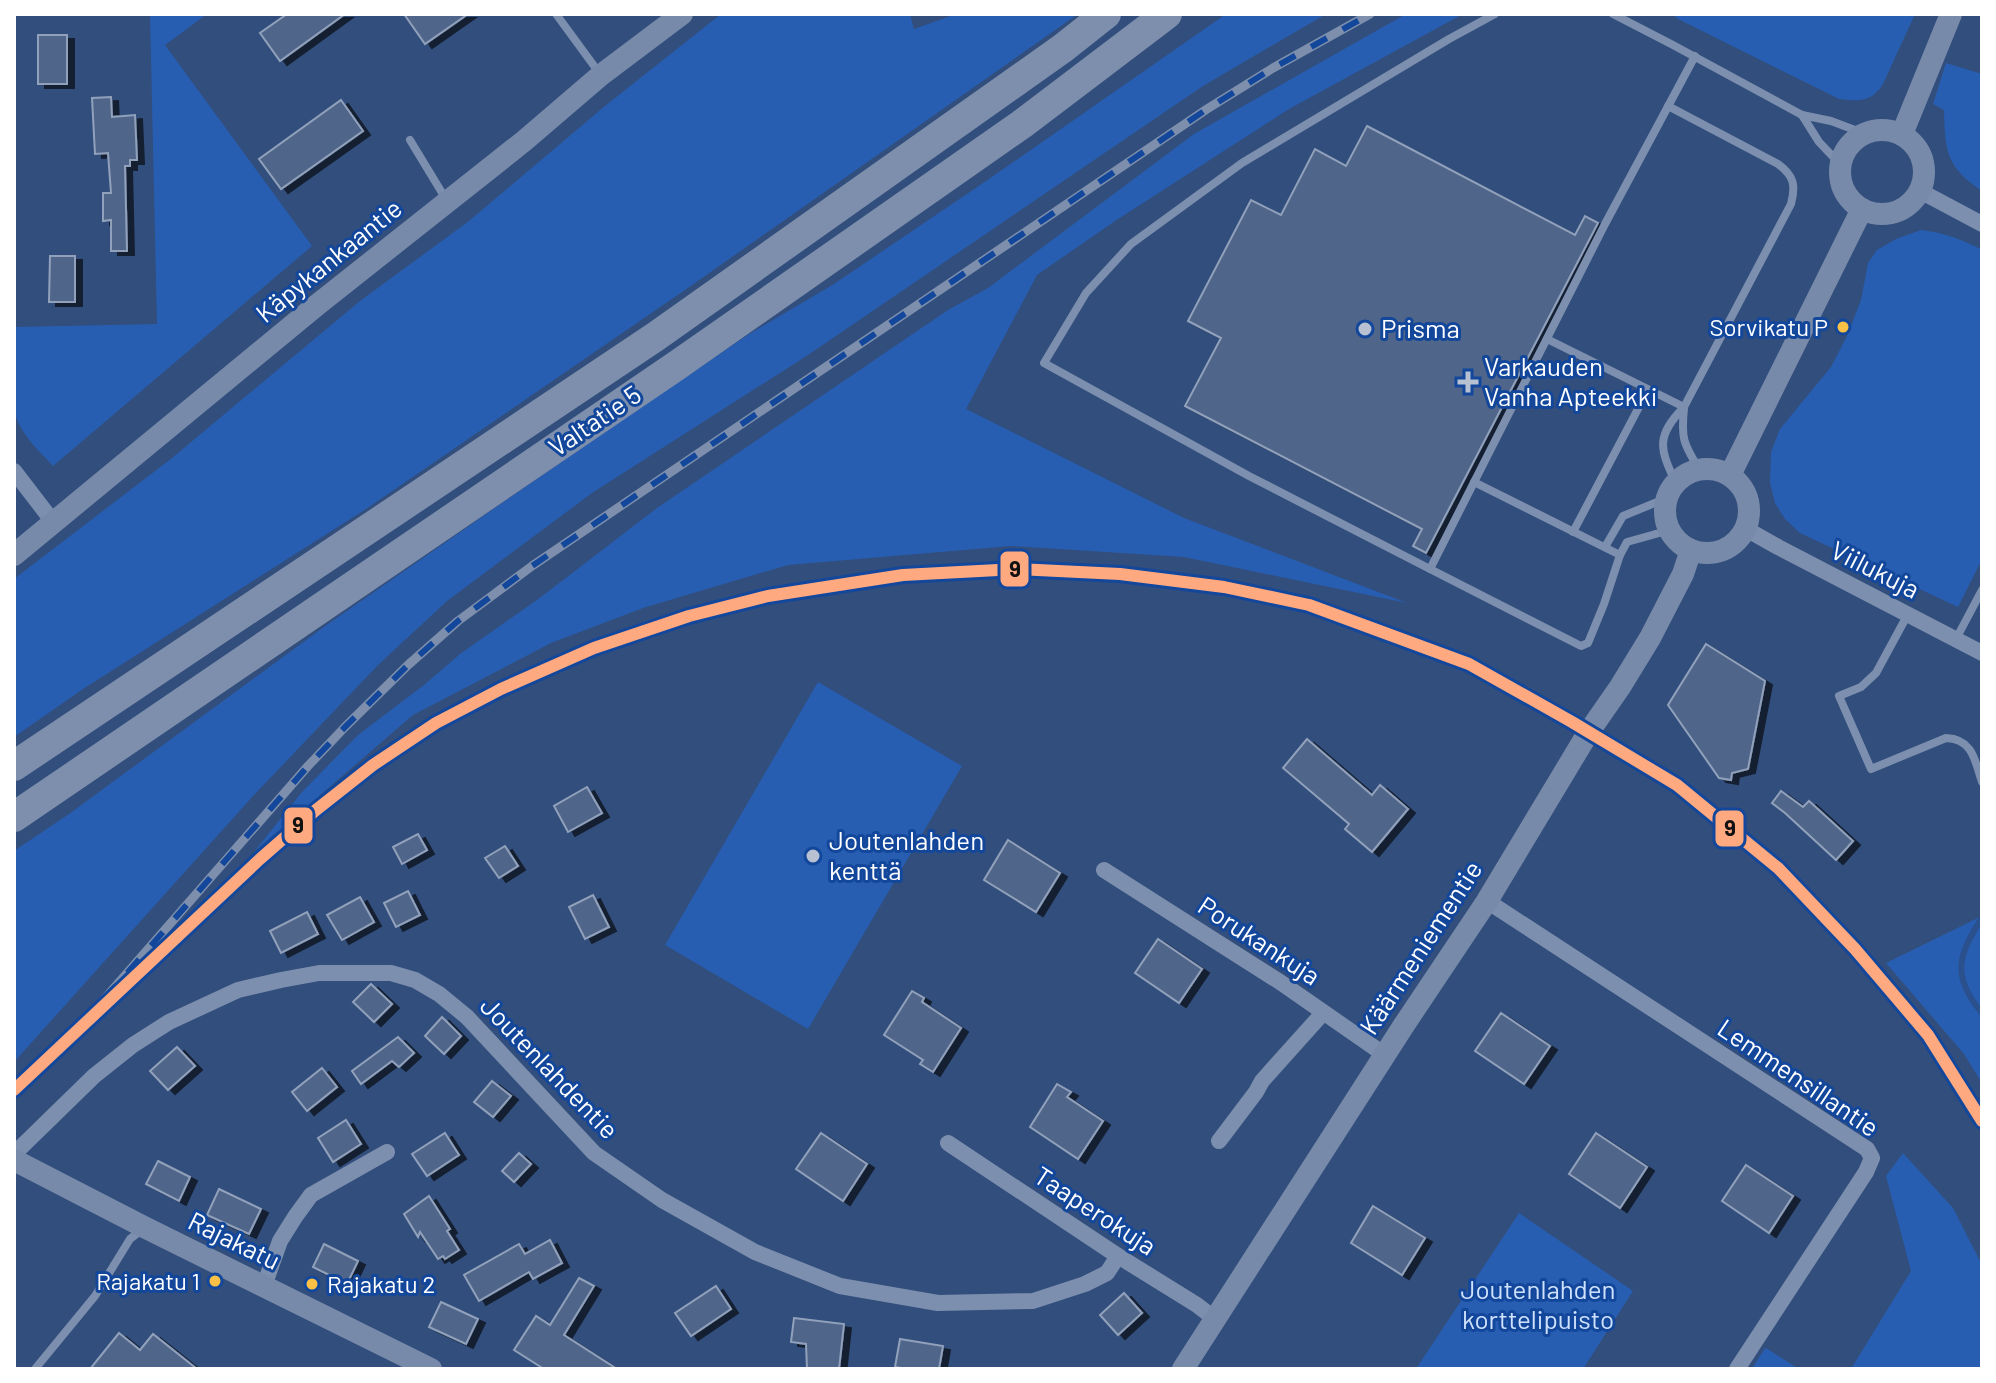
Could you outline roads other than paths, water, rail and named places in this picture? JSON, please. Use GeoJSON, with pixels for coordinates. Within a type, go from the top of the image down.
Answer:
{"type":"FeatureCollection","features":[{"type":"Feature","properties":{"kind":"highway","name":"Valtatie 5"},"geometry":{"type":"LineString","coordinates":[[14,766],[655,337],[1063,48],[1106,14]]}},
{"type":"Feature","properties":{"kind":"highway","name":"Valtatie 5"},"geometry":{"type":"LineString","coordinates":[[14,817],[689,357],[1022,124],[1167,14]]}},
{"type":"Feature","properties":{"kind":"highway"},"geometry":{"type":"LineString","coordinates":[[1130,44],[1189,14]]}},
{"type":"Feature","properties":{"kind":"street","name":"Käpykankaantie"},"geometry":{"type":"LineString","coordinates":[[14,555],[317,305],[524,141],[601,75],[682,14]]}},
{"type":"Feature","properties":{"kind":"street"},"geometry":{"type":"LineString","coordinates":[[1902,134],[1951,14]]}},
{"type":"Feature","properties":{"kind":"street"},"geometry":{"type":"LineString","coordinates":[[1876,129],[1902,134],[1920,153],[1924,165],[1924,179],[1912,202],[1901,210],[1875,214],[1851,202],[1839,178],[1844,152],[1852,141],[1876,129]]}},
{"type":"Feature","properties":{"kind":"street"},"geometry":{"type":"LineString","coordinates":[[1920,191],[1982,224]]}},
{"type":"Feature","properties":{"kind":"street"},"geometry":{"type":"LineString","coordinates":[[1730,475],[1862,209]]}},
{"type":"Feature","properties":{"kind":"street"},"geometry":{"type":"LineString","coordinates":[[1699,469],[1720,470],[1730,475],[1746,493],[1750,517],[1746,529],[1729,547],[1717,552],[1691,550],[1675,538],[1666,520],[1671,490],[1682,476],[1699,469]]}},
{"type":"Feature","properties":{"kind":"street"},"geometry":{"type":"LineString","coordinates":[[14,471],[54,523]]}},
{"type":"Feature","properties":{"kind":"street","name":"Viilukuja"},"geometry":{"type":"LineString","coordinates":[[1746,529],[1982,653]]}},
{"type":"Feature","properties":{"kind":"street","name":"Käärmeniementie"},"geometry":{"type":"LineString","coordinates":[[1183,1369],[1487,901],[1588,733],[1620,687],[1650,638],[1683,574],[1691,550]]}},
{"type":"Feature","properties":{"kind":"street","name":"Porukankuja"},"geometry":{"type":"LineString","coordinates":[[1104,870],[1280,982],[1385,1055]]}},
{"type":"Feature","properties":{"kind":"street","name":"Lemmensillantie"},"geometry":{"type":"LineString","coordinates":[[1487,901],[1867,1149],[1872,1158],[1866,1172],[1737,1369]]}},
{"type":"Feature","properties":{"kind":"street","name":"Joutenlahdentie"},"geometry":{"type":"LineString","coordinates":[[14,1157],[94,1076],[169,1022],[238,990],[281,980],[319,973],[391,973],[415,980],[439,994],[467,1017],[594,1153],[662,1200],[755,1252],[840,1286],[938,1303],[1033,1301],[1085,1284],[1107,1273],[1118,1256]]}},
{"type":"Feature","properties":{"kind":"street"},"geometry":{"type":"LineString","coordinates":[[1219,1141],[1262,1081],[1323,1013]]}},
{"type":"Feature","properties":{"kind":"street","name":"Taaperokuja"},"geometry":{"type":"LineString","coordinates":[[948,1143],[1215,1319]]}},
{"type":"Feature","properties":{"kind":"street"},"geometry":{"type":"LineString","coordinates":[[264,1286],[280,1241],[311,1195],[387,1152]]}},
{"type":"Feature","properties":{"kind":"street","name":"Rajakatu"},"geometry":{"type":"LineString","coordinates":[[14,1157],[416,1366]]}},
{"type":"Feature","properties":{"kind":"lane"},"geometry":{"type":"LineString","coordinates":[[556,14],[601,75]]}},
{"type":"Feature","properties":{"kind":"lane"},"geometry":{"type":"LineString","coordinates":[[1495,14],[1242,163],[1131,244],[1086,293],[1044,363],[1249,476],[1581,646],[1588,643],[1627,542],[1670,530]]}},
{"type":"Feature","properties":{"kind":"lane"},"geometry":{"type":"LineString","coordinates":[[1613,14],[1802,115],[1831,121],[1863,133]]}},
{"type":"Feature","properties":{"kind":"lane"},"geometry":{"type":"LineString","coordinates":[[1430,569],[1605,224],[1695,56]]}},
{"type":"Feature","properties":{"kind":"lane"},"geometry":{"type":"LineString","coordinates":[[1605,547],[1623,516],[1671,490],[1662,455],[1669,423],[1684,407],[1791,204],[1794,192],[1792,180],[1778,164],[1668,106]]}},
{"type":"Feature","properties":{"kind":"lane"},"geometry":{"type":"LineString","coordinates":[[1802,115],[1819,142],[1840,164]]}},
{"type":"Feature","properties":{"kind":"lane"},"geometry":{"type":"LineString","coordinates":[[410,140],[447,202]]}},
{"type":"Feature","properties":{"kind":"lane"},"geometry":{"type":"LineString","coordinates":[[1547,339],[1684,407]]}},
{"type":"Feature","properties":{"kind":"lane"},"geometry":{"type":"LineString","coordinates":[[1573,532],[1648,390]]}},
{"type":"Feature","properties":{"kind":"lane"},"geometry":{"type":"LineString","coordinates":[[1684,407],[1682,429],[1686,447],[1699,469]]}},
{"type":"Feature","properties":{"kind":"lane"},"geometry":{"type":"LineString","coordinates":[[1474,482],[1620,555]]}},
{"type":"Feature","properties":{"kind":"lane"},"geometry":{"type":"LineString","coordinates":[[1956,639],[1982,590]]}},
{"type":"Feature","properties":{"kind":"lane"},"geometry":{"type":"LineString","coordinates":[[1908,614],[1876,673],[1861,687],[1839,696],[1871,769],[1946,738],[1955,738],[1965,742],[1971,751],[1982,782]]}},
{"type":"Feature","properties":{"kind":"lane"},"geometry":{"type":"LineString","coordinates":[[35,1369],[95,1296],[130,1239],[144,1227]]}},
{"type":"Feature","properties":{"kind":"waterway"},"geometry":{"type":"LineString","coordinates":[[1982,918],[1968,943],[1961,966],[1966,988],[1982,1013]]}},
{"type":"Feature","properties":{"kind":"railway"},"geometry":{"type":"LineString","coordinates":[[80,1027],[308,766],[408,665],[458,621],[532,566],[1207,109],[1370,14]]}},
{"type":"Feature","properties":{"kind":"place","name":"Sorvikatu P"},"geometry":{"type":"Point","coordinates":[1843,327]}},
{"type":"Feature","properties":{"kind":"place","name":"Prisma"},"geometry":{"type":"Point","coordinates":[1365,329]}},
{"type":"Feature","properties":{"kind":"place","name":"Varkauden Vanha Apteekki"},"geometry":{"type":"Point","coordinates":[1468,382]}},
{"type":"Feature","properties":{"kind":"place","name":"Joutenlahden kenttä"},"geometry":{"type":"Point","coordinates":[813,856]}},
{"type":"Feature","properties":{"kind":"place","name":"Rajakatu 1"},"geometry":{"type":"Point","coordinates":[215,1281]}},
{"type":"Feature","properties":{"kind":"place","name":"Rajakatu 2"},"geometry":{"type":"Point","coordinates":[312,1284]}},
{"type":"Feature","properties":{"kind":"park label","name":"Joutenlahden korttelipuisto"},"geometry":{"type":"Point","coordinates":[1538,1305]}}]}
